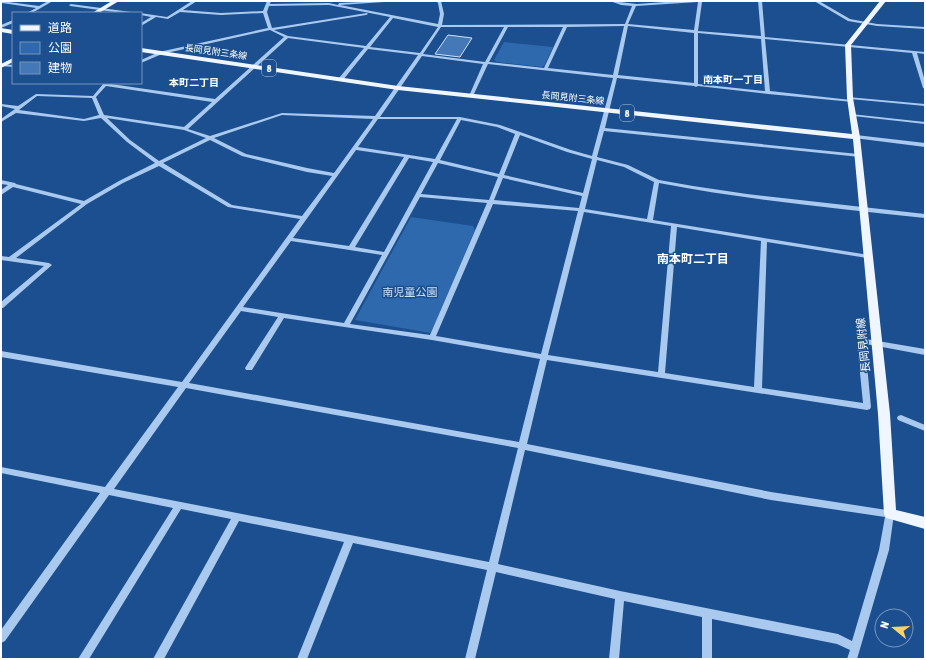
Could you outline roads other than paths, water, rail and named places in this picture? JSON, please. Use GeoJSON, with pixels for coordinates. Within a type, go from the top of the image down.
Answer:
{"type":"FeatureCollection","features":[{"type":"Feature","properties":{"kind":"main road"},"geometry":{"type":"LineString","coordinates":[[96,12],[116,1]]}},
{"type":"Feature","properties":{"kind":"main road"},"geometry":{"type":"LineString","coordinates":[[856,137],[851,99],[848,46],[883,1]]}},
{"type":"Feature","properties":{"kind":"main road"},"geometry":{"type":"LineString","coordinates":[[1,29],[12,32]]}},
{"type":"Feature","properties":{"kind":"main road","name":"長岡見附三条線"},"geometry":{"type":"LineString","coordinates":[[142,50],[398,88],[856,137]]}},
{"type":"Feature","properties":{"kind":"main road"},"geometry":{"type":"LineString","coordinates":[[2,66],[12,61]]}},
{"type":"Feature","properties":{"kind":"main road","name":"長岡見附線"},"geometry":{"type":"LineString","coordinates":[[856,137],[862,209],[884,414],[890,514]]}},
{"type":"Feature","properties":{"kind":"main road"},"geometry":{"type":"LineString","coordinates":[[890,514],[925,523]]}},
{"type":"Feature","properties":{"kind":"street"},"geometry":{"type":"LineString","coordinates":[[31,12],[51,1]]}},
{"type":"Feature","properties":{"kind":"street"},"geometry":{"type":"LineString","coordinates":[[142,14],[168,18],[195,1]]}},
{"type":"Feature","properties":{"kind":"street"},"geometry":{"type":"LineString","coordinates":[[384,1],[269,3],[265,12],[270,29],[287,37],[366,47],[420,56],[696,86],[925,106]]}},
{"type":"Feature","properties":{"kind":"street"},"geometry":{"type":"LineString","coordinates":[[1,638],[420,56],[440,26],[442,14],[440,2],[438,1]]}},
{"type":"Feature","properties":{"kind":"street"},"geometry":{"type":"LineString","coordinates":[[612,1],[634,6],[740,1]]}},
{"type":"Feature","properties":{"kind":"street"},"geometry":{"type":"LineString","coordinates":[[760,1],[762,38],[768,93]]}},
{"type":"Feature","properties":{"kind":"street"},"geometry":{"type":"LineString","coordinates":[[816,1],[845,19],[865,23],[925,28]]}},
{"type":"Feature","properties":{"kind":"street"},"geometry":{"type":"LineString","coordinates":[[2,2],[40,7]]}},
{"type":"Feature","properties":{"kind":"street"},"geometry":{"type":"LineString","coordinates":[[696,86],[696,31],[700,2]]}},
{"type":"Feature","properties":{"kind":"street"},"geometry":{"type":"LineString","coordinates":[[331,3],[372,13],[440,26],[626,25],[925,53]]}},
{"type":"Feature","properties":{"kind":"street"},"geometry":{"type":"LineString","coordinates":[[71,6],[124,12]]}},
{"type":"Feature","properties":{"kind":"street"},"geometry":{"type":"LineString","coordinates":[[470,659],[544,357],[586,195],[615,77],[626,25],[634,6]]}},
{"type":"Feature","properties":{"kind":"street"},"geometry":{"type":"LineString","coordinates":[[179,11],[221,14],[265,12]]}},
{"type":"Feature","properties":{"kind":"street"},"geometry":{"type":"LineString","coordinates":[[142,62],[161,53],[270,29],[372,13]]}},
{"type":"Feature","properties":{"kind":"street"},"geometry":{"type":"LineString","coordinates":[[142,24],[155,16]]}},
{"type":"Feature","properties":{"kind":"street"},"geometry":{"type":"LineString","coordinates":[[340,79],[392,17]]}},
{"type":"Feature","properties":{"kind":"street"},"geometry":{"type":"LineString","coordinates":[[1,29],[12,22]]}},
{"type":"Feature","properties":{"kind":"street"},"geometry":{"type":"LineString","coordinates":[[471,96],[486,63],[506,26]]}},
{"type":"Feature","properties":{"kind":"street"},"geometry":{"type":"LineString","coordinates":[[545,70],[565,26]]}},
{"type":"Feature","properties":{"kind":"street"},"geometry":{"type":"LineString","coordinates":[[185,129],[287,37]]}},
{"type":"Feature","properties":{"kind":"street"},"geometry":{"type":"LineString","coordinates":[[914,52],[925,88]]}},
{"type":"Feature","properties":{"kind":"street"},"geometry":{"type":"LineString","coordinates":[[94,97],[105,84]]}},
{"type":"Feature","properties":{"kind":"street"},"geometry":{"type":"LineString","coordinates":[[112,84],[216,101]]}},
{"type":"Feature","properties":{"kind":"street"},"geometry":{"type":"LineString","coordinates":[[1,121],[36,95],[94,97]]}},
{"type":"Feature","properties":{"kind":"street"},"geometry":{"type":"LineString","coordinates":[[94,97],[102,116],[123,136],[158,162],[220,201],[230,206],[304,218]]}},
{"type":"Feature","properties":{"kind":"street"},"geometry":{"type":"LineString","coordinates":[[1,105],[84,120],[102,116],[185,129],[210,138],[244,155],[307,170],[336,174]]}},
{"type":"Feature","properties":{"kind":"street"},"geometry":{"type":"LineString","coordinates":[[11,259],[85,203],[158,162],[210,138],[282,114],[376,118],[460,118],[498,126],[595,158],[626,166],[657,181],[747,196],[925,216]]}},
{"type":"Feature","properties":{"kind":"street"},"geometry":{"type":"LineString","coordinates":[[853,115],[925,123]]}},
{"type":"Feature","properties":{"kind":"street"},"geometry":{"type":"LineString","coordinates":[[346,326],[460,118]]}},
{"type":"Feature","properties":{"kind":"street"},"geometry":{"type":"LineString","coordinates":[[602,129],[858,156]]}},
{"type":"Feature","properties":{"kind":"street"},"geometry":{"type":"LineString","coordinates":[[432,338],[491,201],[500,175],[518,133]]}},
{"type":"Feature","properties":{"kind":"street"},"geometry":{"type":"LineString","coordinates":[[856,137],[925,145]]}},
{"type":"Feature","properties":{"kind":"street"},"geometry":{"type":"LineString","coordinates":[[355,148],[436,161],[500,175],[536,185],[586,195]]}},
{"type":"Feature","properties":{"kind":"street"},"geometry":{"type":"LineString","coordinates":[[351,249],[407,157]]}},
{"type":"Feature","properties":{"kind":"street"},"geometry":{"type":"LineString","coordinates":[[650,220],[657,181]]}},
{"type":"Feature","properties":{"kind":"street"},"geometry":{"type":"LineString","coordinates":[[1,182],[85,203]]}},
{"type":"Feature","properties":{"kind":"street"},"geometry":{"type":"LineString","coordinates":[[1,193],[13,184]]}},
{"type":"Feature","properties":{"kind":"street"},"geometry":{"type":"LineString","coordinates":[[419,195],[582,210],[867,256]]}},
{"type":"Feature","properties":{"kind":"street"},"geometry":{"type":"LineString","coordinates":[[661,375],[674,224]]}},
{"type":"Feature","properties":{"kind":"street"},"geometry":{"type":"LineString","coordinates":[[289,239],[386,254]]}},
{"type":"Feature","properties":{"kind":"street"},"geometry":{"type":"LineString","coordinates":[[758,389],[764,240]]}},
{"type":"Feature","properties":{"kind":"street"},"geometry":{"type":"LineString","coordinates":[[1,258],[48,265],[1,306]]}},
{"type":"Feature","properties":{"kind":"street"},"geometry":{"type":"LineString","coordinates":[[239,309],[867,407],[861,343],[866,341],[925,352]]}},
{"type":"Feature","properties":{"kind":"street"},"geometry":{"type":"LineString","coordinates":[[249,368],[282,316]]}},
{"type":"Feature","properties":{"kind":"street"},"geometry":{"type":"LineString","coordinates":[[1,354],[184,385],[523,446],[771,496],[890,514],[884,550],[852,659]]}},
{"type":"Feature","properties":{"kind":"street"},"geometry":{"type":"LineString","coordinates":[[901,418],[925,428]]}},
{"type":"Feature","properties":{"kind":"street"},"geometry":{"type":"LineString","coordinates":[[1,470],[493,567],[620,596],[838,639],[855,647]]}},
{"type":"Feature","properties":{"kind":"street"},"geometry":{"type":"LineString","coordinates":[[83,659],[179,505]]}},
{"type":"Feature","properties":{"kind":"street"},"geometry":{"type":"LineString","coordinates":[[158,659],[237,516]]}},
{"type":"Feature","properties":{"kind":"street"},"geometry":{"type":"LineString","coordinates":[[302,659],[350,539]]}},
{"type":"Feature","properties":{"kind":"street"},"geometry":{"type":"LineString","coordinates":[[614,659],[620,596]]}},
{"type":"Feature","properties":{"kind":"street"},"geometry":{"type":"LineString","coordinates":[[707,614],[707,659]]}},
{"type":"Feature","properties":{"kind":"district","name":"南本町一丁目"},"geometry":{"type":"Point","coordinates":[733,79]}},
{"type":"Feature","properties":{"kind":"district","name":"本町二丁目"},"geometry":{"type":"Point","coordinates":[194,82]}},
{"type":"Feature","properties":{"kind":"district","name":"南本町二丁目"},"geometry":{"type":"Point","coordinates":[693,259]}},
{"type":"Feature","properties":{"kind":"park label","name":"南児童公園"},"geometry":{"type":"Point","coordinates":[410,292]}}]}
